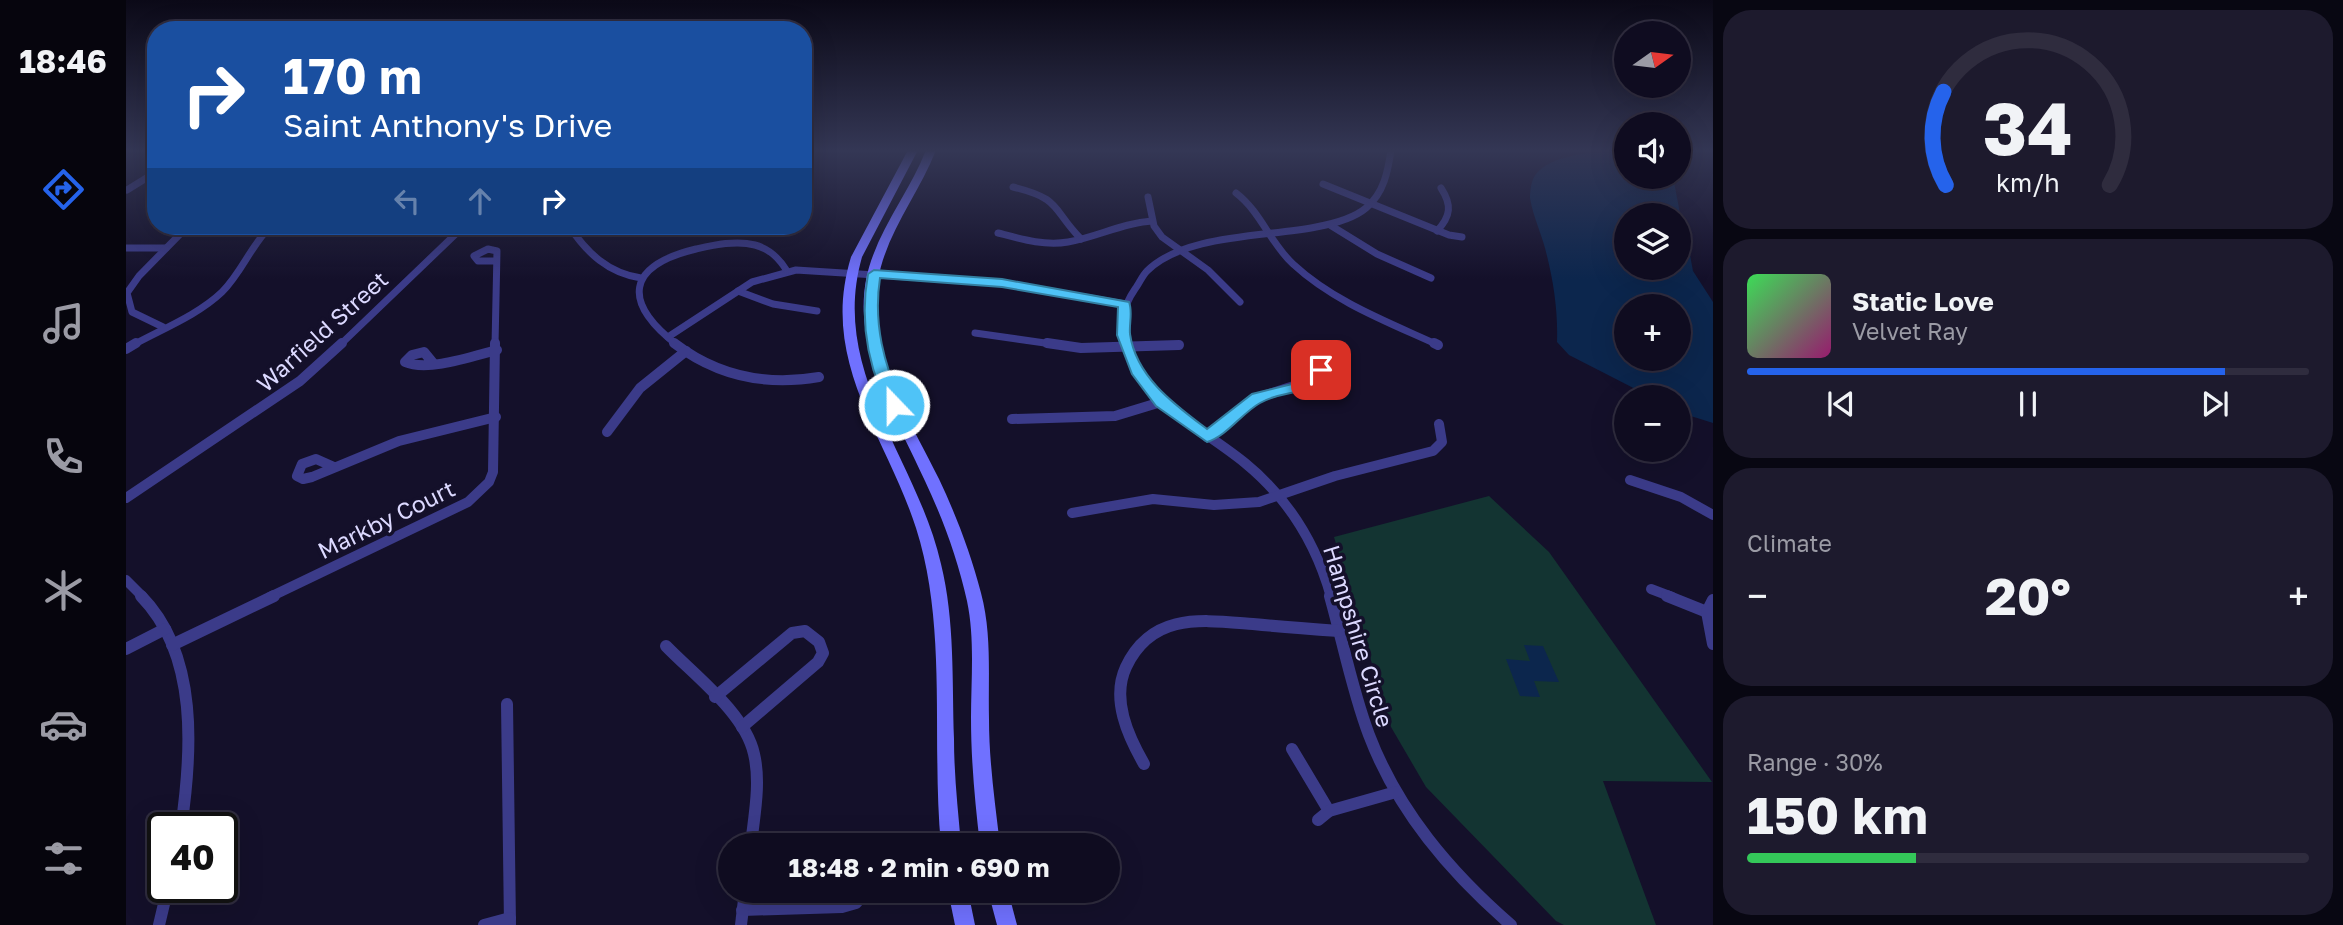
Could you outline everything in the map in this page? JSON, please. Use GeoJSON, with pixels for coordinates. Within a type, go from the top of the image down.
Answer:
{"type":"FeatureCollection","features":[{"type":"Feature","properties":{"kind":"street"},"geometry":{"type":"LineString","coordinates":[[891,193],[860,248],[852,272],[846,319],[853,367],[920,520],[934,562],[944,640],[946,806],[949,833]]}},
{"type":"Feature","properties":{"kind":"street"},"geometry":{"type":"LineString","coordinates":[[912,193],[879,256],[870,298],[872,335],[881,374],[945,511],[975,596],[980,640],[981,758],[989,833]]}},
{"type":"Feature","properties":{"kind":"street"},"geometry":{"type":"LineString","coordinates":[[1035,193],[1054,203],[1068,226],[1081,239]]}},
{"type":"Feature","properties":{"kind":"street"},"geometry":{"type":"LineString","coordinates":[[1236,193],[1252,209],[1292,263],[1331,293],[1372,316],[1438,345]]}},
{"type":"Feature","properties":{"kind":"street"},"geometry":{"type":"LineString","coordinates":[[1346,193],[1437,231],[1462,237]]}},
{"type":"Feature","properties":{"kind":"street"},"geometry":{"type":"LineString","coordinates":[[668,337],[761,278],[787,271],[852,272],[1002,283],[1125,304],[1146,274],[1159,262],[1180,251],[1216,240],[1330,225],[1370,203],[1377,193]]}},
{"type":"Feature","properties":{"kind":"street"},"geometry":{"type":"LineString","coordinates":[[1437,231],[1448,221],[1451,213],[1444,193]]}},
{"type":"Feature","properties":{"kind":"street"},"geometry":{"type":"LineString","coordinates":[[1148,197],[1152,221],[1162,237],[1208,270],[1240,302]]}},
{"type":"Feature","properties":{"kind":"street"},"geometry":{"type":"LineString","coordinates":[[998,233],[1046,243],[1081,239],[1125,223],[1152,221]]}},
{"type":"Feature","properties":{"kind":"street"},"geometry":{"type":"LineString","coordinates":[[1330,225],[1377,254],[1431,278]]}},
{"type":"Feature","properties":{"kind":"street"},"geometry":{"type":"LineString","coordinates":[[163,327],[132,312],[127,293],[179,235]]}},
{"type":"Feature","properties":{"kind":"street"},"geometry":{"type":"LineString","coordinates":[[126,349],[222,293],[261,235]]}},
{"type":"Feature","properties":{"kind":"street","name":"Warfield Street"},"geometry":{"type":"LineString","coordinates":[[126,498],[300,381],[455,235]]}},
{"type":"Feature","properties":{"kind":"street"},"geometry":{"type":"LineString","coordinates":[[575,235],[613,271],[641,278]]}},
{"type":"Feature","properties":{"kind":"street"},"geometry":{"type":"LineString","coordinates":[[787,271],[774,253],[741,243],[712,247],[664,259],[641,278],[639,293],[645,317],[654,328],[686,351],[730,373],[753,379],[783,381],[819,377]]}},
{"type":"Feature","properties":{"kind":"street"},"geometry":{"type":"LineString","coordinates":[[126,248],[166,248]]}},
{"type":"Feature","properties":{"kind":"street","name":"Markby Court"},"geometry":{"type":"LineString","coordinates":[[172,645],[468,502],[489,482],[494,472],[496,417],[496,261]]}},
{"type":"Feature","properties":{"kind":"street"},"geometry":{"type":"LineString","coordinates":[[738,291],[773,304],[817,311]]}},
{"type":"Feature","properties":{"kind":"street","name":"Hampshire Circle"},"geometry":{"type":"LineString","coordinates":[[1125,304],[1123,327],[1126,347],[1137,371],[1161,402],[1251,468],[1279,496],[1301,526],[1317,556],[1368,734],[1396,792],[1444,859],[1503,922]]}},
{"type":"Feature","properties":{"kind":"street"},"geometry":{"type":"LineString","coordinates":[[975,332],[1065,346],[1179,345]]}},
{"type":"Feature","properties":{"kind":"street"},"geometry":{"type":"LineString","coordinates":[[433,363],[497,350]]}},
{"type":"Feature","properties":{"kind":"street"},"geometry":{"type":"LineString","coordinates":[[607,432],[640,388],[686,351]]}},
{"type":"Feature","properties":{"kind":"street"},"geometry":{"type":"LineString","coordinates":[[1207,437],[1257,398],[1292,389],[1312,380],[1319,374],[1322,363]]}},
{"type":"Feature","properties":{"kind":"street"},"geometry":{"type":"LineString","coordinates":[[1013,419],[1115,416],[1161,402]]}},
{"type":"Feature","properties":{"kind":"street"},"geometry":{"type":"LineString","coordinates":[[334,467],[399,441],[496,417]]}},
{"type":"Feature","properties":{"kind":"street"},"geometry":{"type":"LineString","coordinates":[[1072,513],[1143,499],[1230,505],[1279,496],[1324,479],[1433,451],[1442,442],[1439,424]]}},
{"type":"Feature","properties":{"kind":"street"},"geometry":{"type":"LineString","coordinates":[[1630,480],[1681,497],[1713,516]]}},
{"type":"Feature","properties":{"kind":"street"},"geometry":{"type":"LineString","coordinates":[[126,580],[147,601],[165,629],[172,645],[184,693],[190,736],[183,812]]}},
{"type":"Feature","properties":{"kind":"street"},"geometry":{"type":"LineString","coordinates":[[1651,589],[1707,612]]}},
{"type":"Feature","properties":{"kind":"street"},"geometry":{"type":"LineString","coordinates":[[1713,600],[1707,612],[1713,644]]}},
{"type":"Feature","properties":{"kind":"street"},"geometry":{"type":"LineString","coordinates":[[1144,764],[1129,741],[1123,721],[1120,683],[1135,649],[1157,631],[1178,622],[1198,620],[1339,631]]}},
{"type":"Feature","properties":{"kind":"street"},"geometry":{"type":"LineString","coordinates":[[126,649],[165,629]]}},
{"type":"Feature","properties":{"kind":"street"},"geometry":{"type":"LineString","coordinates":[[715,697],[792,633],[805,631],[819,642],[823,653],[818,662],[742,727]]}},
{"type":"Feature","properties":{"kind":"street"},"geometry":{"type":"LineString","coordinates":[[666,646],[742,727],[750,740],[756,767],[752,833]]}},
{"type":"Feature","properties":{"kind":"street"},"geometry":{"type":"LineString","coordinates":[[484,925],[510,921],[507,704]]}},
{"type":"Feature","properties":{"kind":"street"},"geometry":{"type":"LineString","coordinates":[[1292,748],[1329,811]]}},
{"type":"Feature","properties":{"kind":"street"},"geometry":{"type":"LineString","coordinates":[[1318,820],[1329,811],[1396,792]]}},
{"type":"Feature","properties":{"kind":"street"},"geometry":{"type":"LineString","coordinates":[[159,925],[164,903]]}},
{"type":"Feature","properties":{"kind":"street"},"geometry":{"type":"LineString","coordinates":[[742,918],[842,907],[856,903]]}},
{"type":"Feature","properties":{"kind":"street"},"geometry":{"type":"LineString","coordinates":[[960,903],[965,925]]}},
{"type":"Feature","properties":{"kind":"street"},"geometry":{"type":"LineString","coordinates":[[1001,903],[1007,925]]}},
{"type":"Feature","properties":{"kind":"green space"},"geometry":{"type":"Polygon","coordinates":[[[1489,496],[1549,552],[1712,782],[1603,781],[1656,925],[1564,925],[1556,921],[1426,787],[1391,727],[1334,537],[1489,496]]]}},
{"type":"Feature","properties":{"kind":"water"},"geometry":{"type":"Polygon","coordinates":[[[1530,193],[1676,193],[1678,203],[1614,203],[1614,280],[1691,280],[1691,260],[1693,271],[1713,302],[1713,423],[1691,416],[1691,385],[1628,385],[1569,355],[1557,342],[1554,288],[1531,205],[1530,193]]]}},
{"type":"Feature","properties":{"kind":"water"},"geometry":{"type":"Polygon","coordinates":[[[1524,645],[1543,646],[1559,682],[1534,681],[1540,697],[1520,696],[1506,659],[1530,661],[1524,645]]]}},
{"type":"Feature","properties":{"kind":"route"},"geometry":{"type":"LineString","coordinates":[[894,405],[881,374],[872,335],[870,298],[874,274],[1002,283],[1125,304],[1124,335],[1127,351],[1137,371],[1161,402],[1207,437],[1257,398],[1300,386],[1312,380],[1321,370]]}}]}
